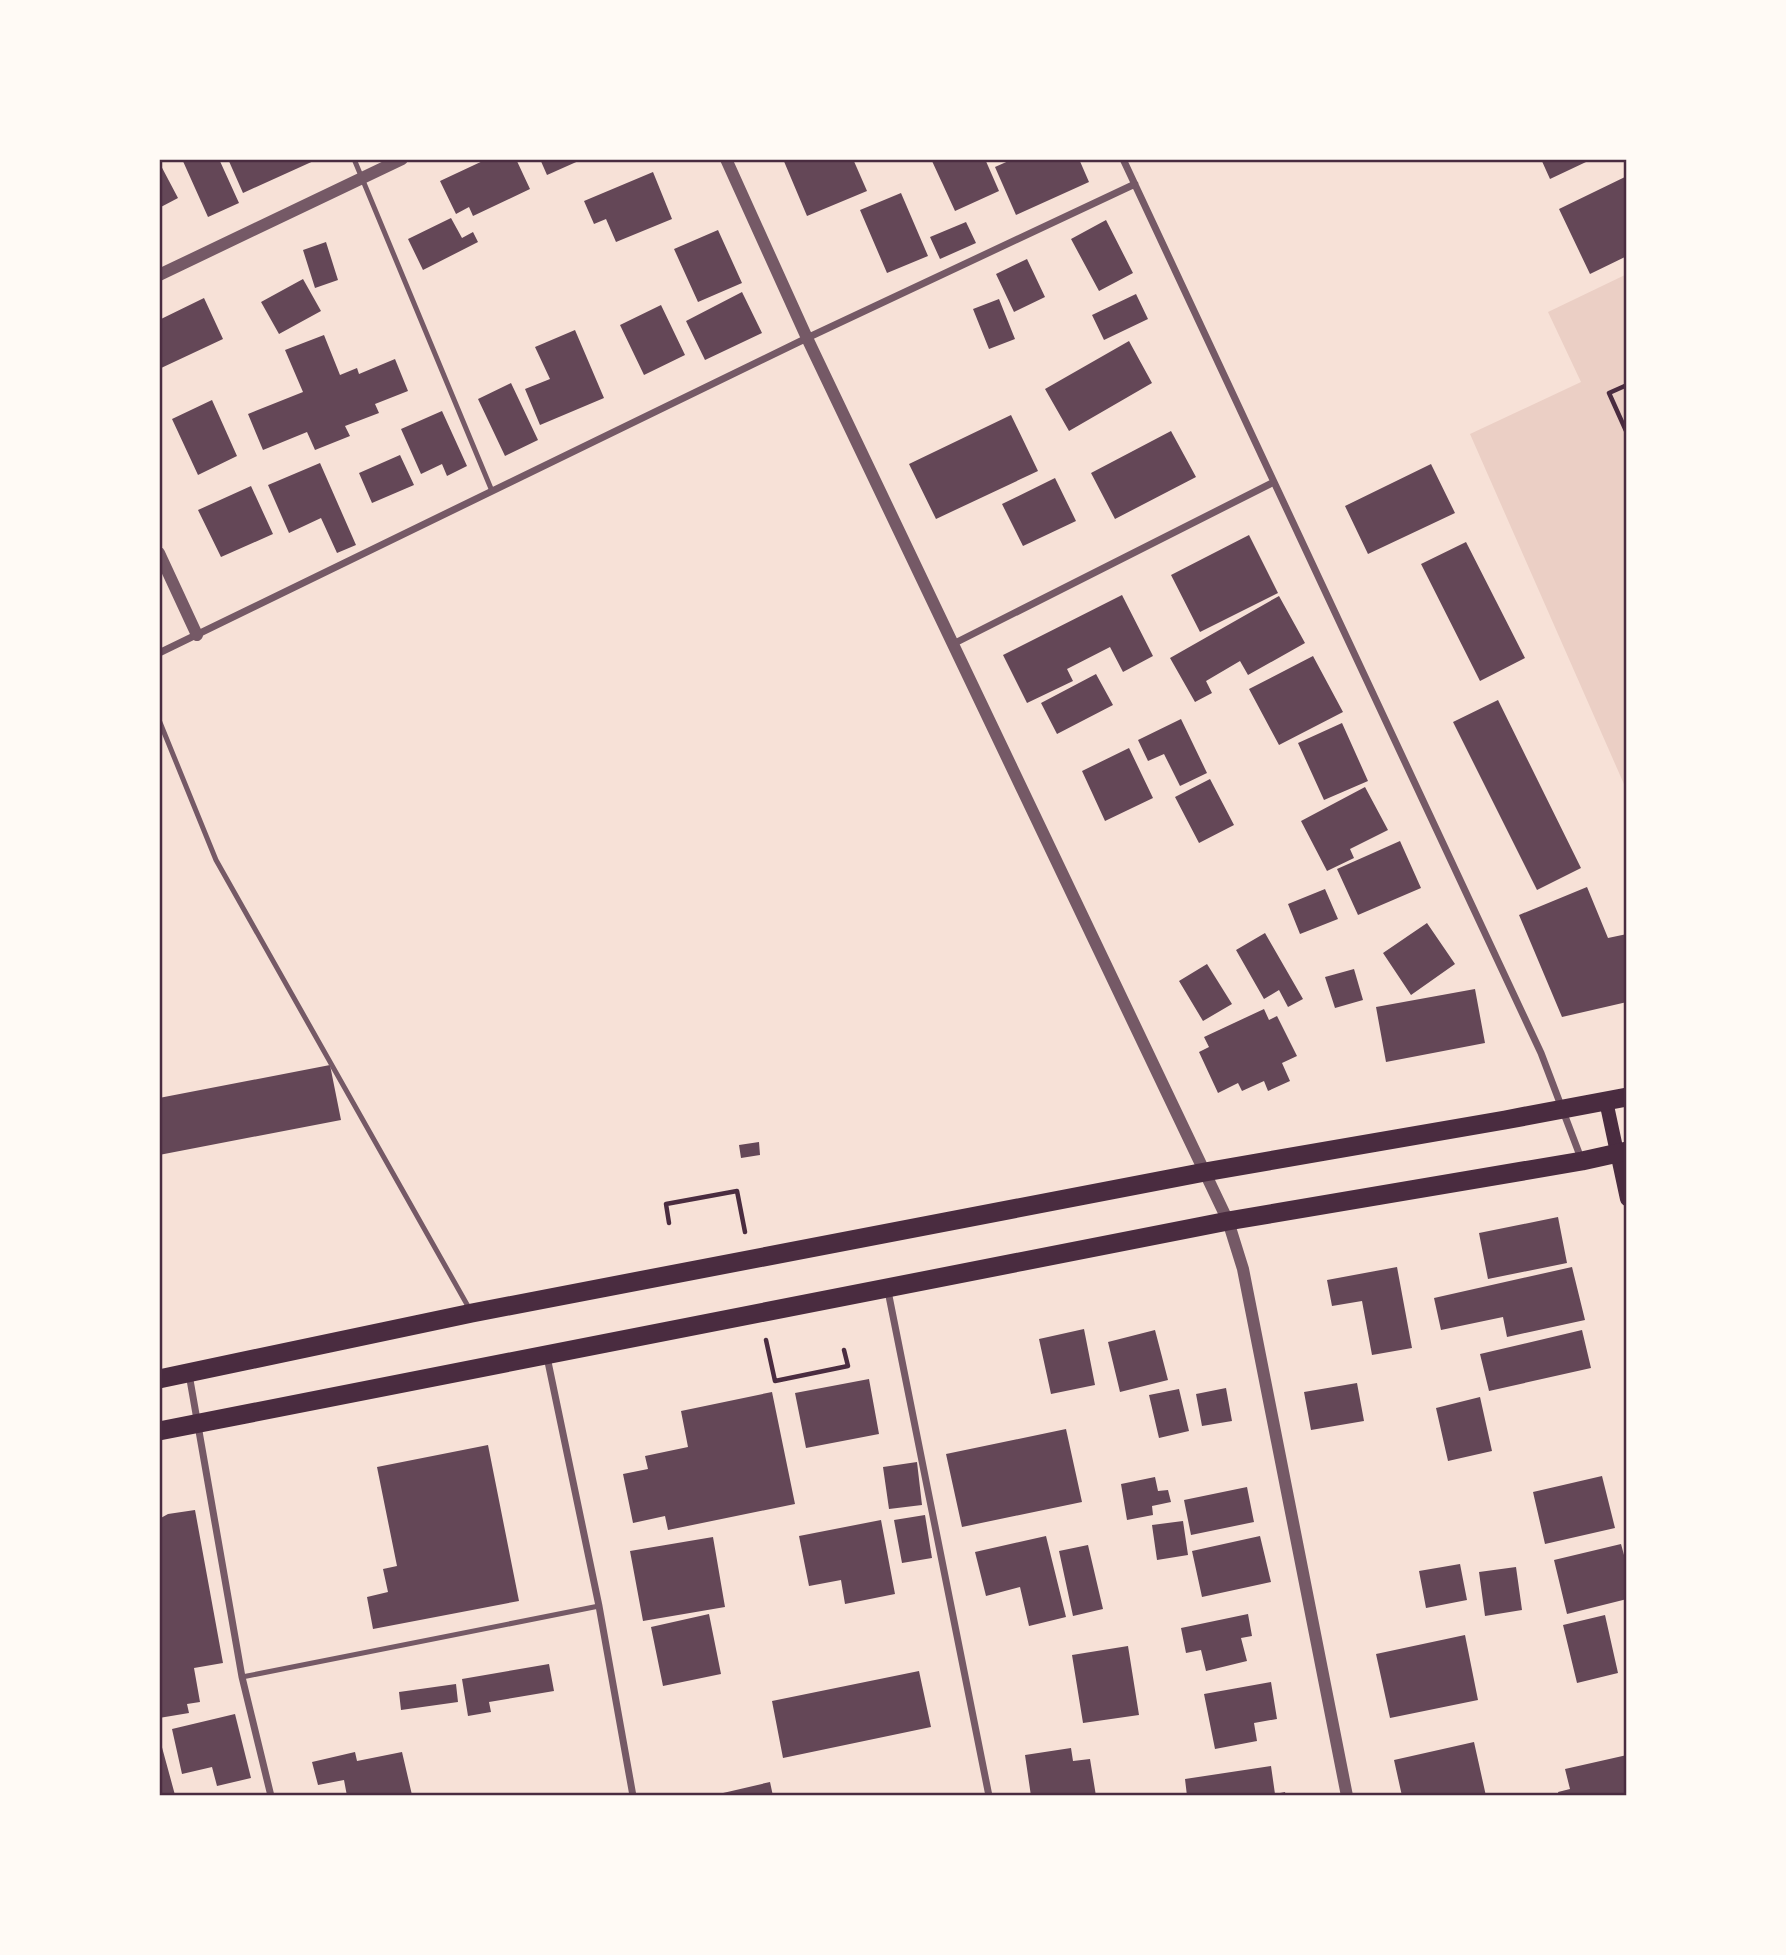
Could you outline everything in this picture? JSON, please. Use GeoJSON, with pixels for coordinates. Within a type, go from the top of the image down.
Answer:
{"type":"FeatureCollection","features":[{"type":"Feature","properties":{"kind":"highway"},"geometry":{"type":"LineString","coordinates":[[159,1379],[472,1313],[1205,1171],[1505,1121],[1627,1097]]}},
{"type":"Feature","properties":{"kind":"highway"},"geometry":{"type":"LineString","coordinates":[[159,1431],[1228,1221],[1583,1161],[1622,1152]]}},
{"type":"Feature","properties":{"kind":"main road"},"geometry":{"type":"LineString","coordinates":[[1606,1101],[1622,1152],[1627,1199]]}},
{"type":"Feature","properties":{"kind":"street"},"geometry":{"type":"LineString","coordinates":[[159,275],[402,159]]}},
{"type":"Feature","properties":{"kind":"street"},"geometry":{"type":"LineString","coordinates":[[726,159],[807,338],[1228,1221],[1243,1269],[1347,1796]]}},
{"type":"Feature","properties":{"kind":"street"},"geometry":{"type":"LineString","coordinates":[[1124,159],[1541,1053],[1583,1161]]}},
{"type":"Feature","properties":{"kind":"street"},"geometry":{"type":"LineString","coordinates":[[159,653],[807,338],[1135,184]]}},
{"type":"Feature","properties":{"kind":"street"},"geometry":{"type":"LineString","coordinates":[[953,644],[1274,482]]}},
{"type":"Feature","properties":{"kind":"street"},"geometry":{"type":"LineString","coordinates":[[159,553],[197,635]]}},
{"type":"Feature","properties":{"kind":"street"},"geometry":{"type":"LineString","coordinates":[[887,1287],[989,1796]]}},
{"type":"Feature","properties":{"kind":"street"},"geometry":{"type":"LineString","coordinates":[[546,1353],[599,1606],[633,1796]]}},
{"type":"Feature","properties":{"kind":"street"},"geometry":{"type":"LineString","coordinates":[[189,1374],[242,1677],[271,1796]]}},
{"type":"Feature","properties":{"kind":"lane"},"geometry":{"type":"LineString","coordinates":[[354,159],[492,491]]}},
{"type":"Feature","properties":{"kind":"lane"},"geometry":{"type":"LineString","coordinates":[[159,720],[216,860],[472,1313]]}},
{"type":"Feature","properties":{"kind":"lane"},"geometry":{"type":"LineString","coordinates":[[242,1677],[599,1606]]}},
{"type":"Feature","properties":{"kind":"path"},"geometry":{"type":"LineString","coordinates":[[1627,385],[1609,393],[1627,433]]}},
{"type":"Feature","properties":{"kind":"path"},"geometry":{"type":"LineString","coordinates":[[668,1223],[666,1204],[737,1191]]}},
{"type":"Feature","properties":{"kind":"path"},"geometry":{"type":"LineString","coordinates":[[775,1381],[848,1366],[844,1350]]}},
{"type":"Feature","properties":{"kind":"shaded area"},"geometry":{"type":"Polygon","coordinates":[[[1627,274],[1627,791],[1470,434],[1581,382],[1548,312],[1627,274]]]}},
{"type":"Feature","properties":{"kind":"building"},"geometry":{"type":"Polygon","coordinates":[[[182,159],[219,159],[239,203],[208,217],[182,159]]]}},
{"type":"Feature","properties":{"kind":"building"},"geometry":{"type":"Polygon","coordinates":[[[228,159],[318,159],[243,193],[228,159]]]}},
{"type":"Feature","properties":{"kind":"building"},"geometry":{"type":"Polygon","coordinates":[[[487,159],[516,159],[530,189],[473,216],[469,207],[456,214],[440,181],[487,159]]]}},
{"type":"Feature","properties":{"kind":"building"},"geometry":{"type":"Polygon","coordinates":[[[540,159],[583,159],[547,175],[540,159]]]}},
{"type":"Feature","properties":{"kind":"building"},"geometry":{"type":"Polygon","coordinates":[[[783,159],[853,159],[867,191],[807,216],[783,159]]]}},
{"type":"Feature","properties":{"kind":"building"},"geometry":{"type":"Polygon","coordinates":[[[985,159],[999,191],[955,211],[932,161],[985,159]]]}},
{"type":"Feature","properties":{"kind":"building"},"geometry":{"type":"Polygon","coordinates":[[[1013,159],[1079,159],[1089,182],[1016,215],[995,167],[1013,159]]]}},
{"type":"Feature","properties":{"kind":"building"},"geometry":{"type":"Polygon","coordinates":[[[1541,159],[1585,159],[1586,162],[1550,179],[1541,159]]]}},
{"type":"Feature","properties":{"kind":"building"},"geometry":{"type":"Polygon","coordinates":[[[159,162],[178,198],[159,208],[159,162]]]}},
{"type":"Feature","properties":{"kind":"building"},"geometry":{"type":"Polygon","coordinates":[[[653,172],[672,219],[616,242],[606,219],[594,224],[584,201],[653,172]]]}},
{"type":"Feature","properties":{"kind":"building"},"geometry":{"type":"Polygon","coordinates":[[[1627,176],[1627,256],[1590,274],[1559,209],[1627,176]]]}},
{"type":"Feature","properties":{"kind":"building"},"geometry":{"type":"Polygon","coordinates":[[[901,193],[928,256],[887,273],[860,210],[901,193]]]}},
{"type":"Feature","properties":{"kind":"building"},"geometry":{"type":"Polygon","coordinates":[[[451,218],[462,238],[473,232],[478,242],[423,270],[408,239],[451,218]]]}},
{"type":"Feature","properties":{"kind":"building"},"geometry":{"type":"Polygon","coordinates":[[[1106,220],[1133,273],[1099,291],[1071,239],[1106,220]]]}},
{"type":"Feature","properties":{"kind":"building"},"geometry":{"type":"Polygon","coordinates":[[[966,222],[976,243],[940,259],[930,237],[966,222]]]}},
{"type":"Feature","properties":{"kind":"building"},"geometry":{"type":"Polygon","coordinates":[[[718,230],[742,283],[698,302],[674,249],[718,230]]]}},
{"type":"Feature","properties":{"kind":"building"},"geometry":{"type":"Polygon","coordinates":[[[326,242],[338,280],[315,288],[303,250],[326,242]]]}},
{"type":"Feature","properties":{"kind":"building"},"geometry":{"type":"Polygon","coordinates":[[[1027,259],[1045,297],[1014,312],[996,274],[1027,259]]]}},
{"type":"Feature","properties":{"kind":"building"},"geometry":{"type":"Polygon","coordinates":[[[303,279],[321,311],[279,334],[261,302],[303,279]]]}},
{"type":"Feature","properties":{"kind":"building"},"geometry":{"type":"Polygon","coordinates":[[[742,292],[762,333],[705,360],[686,321],[742,292]]]}},
{"type":"Feature","properties":{"kind":"building"},"geometry":{"type":"Polygon","coordinates":[[[1136,294],[1148,319],[1104,340],[1092,315],[1136,294]]]}},
{"type":"Feature","properties":{"kind":"building"},"geometry":{"type":"Polygon","coordinates":[[[204,298],[223,339],[159,369],[159,320],[204,298]]]}},
{"type":"Feature","properties":{"kind":"building"},"geometry":{"type":"Polygon","coordinates":[[[999,299],[1015,339],[989,349],[973,309],[999,299]]]}},
{"type":"Feature","properties":{"kind":"building"},"geometry":{"type":"Polygon","coordinates":[[[661,305],[685,355],[644,375],[620,325],[661,305]]]}},
{"type":"Feature","properties":{"kind":"building"},"geometry":{"type":"Polygon","coordinates":[[[575,330],[604,398],[540,425],[525,389],[550,379],[535,347],[575,330]]]}},
{"type":"Feature","properties":{"kind":"building"},"geometry":{"type":"Polygon","coordinates":[[[324,335],[340,375],[357,368],[359,374],[395,359],[408,391],[375,404],[379,413],[345,426],[350,436],[315,450],[307,432],[263,450],[248,414],[303,392],[285,350],[324,335]]]}},
{"type":"Feature","properties":{"kind":"building"},"geometry":{"type":"Polygon","coordinates":[[[1129,341],[1152,383],[1069,431],[1045,389],[1129,341]]]}},
{"type":"Feature","properties":{"kind":"building"},"geometry":{"type":"Polygon","coordinates":[[[511,383],[538,440],[505,456],[478,399],[511,383]]]}},
{"type":"Feature","properties":{"kind":"building"},"geometry":{"type":"Polygon","coordinates":[[[212,400],[237,456],[198,475],[172,419],[212,400]]]}},
{"type":"Feature","properties":{"kind":"building"},"geometry":{"type":"Polygon","coordinates":[[[442,411],[467,466],[447,476],[442,464],[421,474],[401,429],[442,411]]]}},
{"type":"Feature","properties":{"kind":"building"},"geometry":{"type":"Polygon","coordinates":[[[1011,415],[1038,471],[936,519],[909,464],[1011,415]]]}},
{"type":"Feature","properties":{"kind":"building"},"geometry":{"type":"Polygon","coordinates":[[[1171,431],[1196,477],[1115,519],[1091,473],[1171,431]]]}},
{"type":"Feature","properties":{"kind":"building"},"geometry":{"type":"Polygon","coordinates":[[[400,455],[414,485],[372,503],[359,473],[400,455]]]}},
{"type":"Feature","properties":{"kind":"building"},"geometry":{"type":"Polygon","coordinates":[[[320,463],[356,545],[337,553],[321,518],[289,533],[268,485],[320,463]]]}},
{"type":"Feature","properties":{"kind":"building"},"geometry":{"type":"Polygon","coordinates":[[[1431,464],[1455,513],[1368,554],[1345,506],[1431,464]]]}},
{"type":"Feature","properties":{"kind":"building"},"geometry":{"type":"Polygon","coordinates":[[[1055,478],[1076,521],[1023,546],[1002,504],[1055,478]]]}},
{"type":"Feature","properties":{"kind":"building"},"geometry":{"type":"Polygon","coordinates":[[[251,486],[273,534],[221,557],[198,510],[251,486]]]}},
{"type":"Feature","properties":{"kind":"building"},"geometry":{"type":"Polygon","coordinates":[[[1249,535],[1278,593],[1200,632],[1171,575],[1249,535]]]}},
{"type":"Feature","properties":{"kind":"building"},"geometry":{"type":"Polygon","coordinates":[[[1466,542],[1525,658],[1480,681],[1421,564],[1466,542]]]}},
{"type":"Feature","properties":{"kind":"building"},"geometry":{"type":"Polygon","coordinates":[[[1122,595],[1153,656],[1123,672],[1110,647],[1067,669],[1073,681],[1027,703],[1003,655],[1122,595]]]}},
{"type":"Feature","properties":{"kind":"building"},"geometry":{"type":"Polygon","coordinates":[[[1279,596],[1305,643],[1248,675],[1240,661],[1206,681],[1212,693],[1195,702],[1170,658],[1279,596]]]}},
{"type":"Feature","properties":{"kind":"building"},"geometry":{"type":"Polygon","coordinates":[[[1313,656],[1343,712],[1279,745],[1249,689],[1313,656]]]}},
{"type":"Feature","properties":{"kind":"building"},"geometry":{"type":"Polygon","coordinates":[[[1096,674],[1113,705],[1057,734],[1041,703],[1096,674]]]}},
{"type":"Feature","properties":{"kind":"building"},"geometry":{"type":"Polygon","coordinates":[[[1498,700],[1581,868],[1537,890],[1453,722],[1498,700]]]}},
{"type":"Feature","properties":{"kind":"building"},"geometry":{"type":"Polygon","coordinates":[[[1181,719],[1207,773],[1180,786],[1164,754],[1148,761],[1138,740],[1181,719]]]}},
{"type":"Feature","properties":{"kind":"building"},"geometry":{"type":"Polygon","coordinates":[[[1342,723],[1368,781],[1324,800],[1298,743],[1342,723]]]}},
{"type":"Feature","properties":{"kind":"building"},"geometry":{"type":"Polygon","coordinates":[[[1129,748],[1153,798],[1105,821],[1082,771],[1129,748]]]}},
{"type":"Feature","properties":{"kind":"building"},"geometry":{"type":"Polygon","coordinates":[[[1210,779],[1234,825],[1199,843],[1175,797],[1210,779]]]}},
{"type":"Feature","properties":{"kind":"building"},"geometry":{"type":"Polygon","coordinates":[[[1365,787],[1388,830],[1350,849],[1354,858],[1327,871],[1301,821],[1365,787]]]}},
{"type":"Feature","properties":{"kind":"building"},"geometry":{"type":"Polygon","coordinates":[[[1400,841],[1421,888],[1358,915],[1337,869],[1400,841]]]}},
{"type":"Feature","properties":{"kind":"building"},"geometry":{"type":"Polygon","coordinates":[[[1587,887],[1608,938],[1627,934],[1627,1002],[1562,1017],[1519,915],[1587,887]]]}},
{"type":"Feature","properties":{"kind":"building"},"geometry":{"type":"Polygon","coordinates":[[[1325,889],[1338,919],[1300,934],[1288,904],[1325,889]]]}},
{"type":"Feature","properties":{"kind":"building"},"geometry":{"type":"Polygon","coordinates":[[[1427,923],[1455,964],[1411,995],[1383,953],[1427,923]]]}},
{"type":"Feature","properties":{"kind":"building"},"geometry":{"type":"Polygon","coordinates":[[[1265,933],[1303,999],[1288,1007],[1279,990],[1264,999],[1236,950],[1265,933]]]}},
{"type":"Feature","properties":{"kind":"building"},"geometry":{"type":"Polygon","coordinates":[[[1207,964],[1232,1004],[1203,1021],[1179,981],[1207,964]]]}},
{"type":"Feature","properties":{"kind":"building"},"geometry":{"type":"Polygon","coordinates":[[[1354,969],[1363,1000],[1335,1008],[1325,977],[1354,969]]]}},
{"type":"Feature","properties":{"kind":"building"},"geometry":{"type":"Polygon","coordinates":[[[1475,989],[1485,1043],[1386,1062],[1376,1007],[1475,989]]]}},
{"type":"Feature","properties":{"kind":"building"},"geometry":{"type":"Polygon","coordinates":[[[1264,1009],[1269,1020],[1277,1016],[1297,1056],[1282,1063],[1290,1081],[1268,1091],[1264,1081],[1242,1091],[1238,1083],[1218,1093],[1199,1052],[1209,1047],[1204,1037],[1264,1009]]]}},
{"type":"Feature","properties":{"kind":"building"},"geometry":{"type":"Polygon","coordinates":[[[330,1065],[341,1120],[159,1155],[159,1098],[330,1065]]]}},
{"type":"Feature","properties":{"kind":"building"},"geometry":{"type":"Polygon","coordinates":[[[759,1142],[760,1155],[741,1158],[739,1145],[759,1142]]]}},
{"type":"Feature","properties":{"kind":"building"},"geometry":{"type":"Polygon","coordinates":[[[1558,1217],[1567,1263],[1488,1279],[1479,1233],[1558,1217]]]}},
{"type":"Feature","properties":{"kind":"building"},"geometry":{"type":"Polygon","coordinates":[[[1397,1267],[1412,1348],[1372,1355],[1362,1301],[1332,1306],[1327,1280],[1397,1267]]]}},
{"type":"Feature","properties":{"kind":"building"},"geometry":{"type":"Polygon","coordinates":[[[1572,1267],[1585,1320],[1507,1337],[1503,1317],[1441,1330],[1434,1298],[1572,1267]]]}},
{"type":"Feature","properties":{"kind":"building"},"geometry":{"type":"Polygon","coordinates":[[[1084,1329],[1095,1385],[1051,1394],[1039,1339],[1084,1329]]]}},
{"type":"Feature","properties":{"kind":"building"},"geometry":{"type":"Polygon","coordinates":[[[1155,1330],[1168,1380],[1120,1392],[1108,1342],[1155,1330]]]}},
{"type":"Feature","properties":{"kind":"building"},"geometry":{"type":"Polygon","coordinates":[[[1582,1330],[1591,1368],[1489,1391],[1480,1354],[1582,1330]]]}},
{"type":"Feature","properties":{"kind":"building"},"geometry":{"type":"Polygon","coordinates":[[[869,1379],[879,1434],[806,1448],[795,1393],[869,1379]]]}},
{"type":"Feature","properties":{"kind":"building"},"geometry":{"type":"Polygon","coordinates":[[[1357,1383],[1364,1421],[1311,1430],[1304,1392],[1357,1383]]]}},
{"type":"Feature","properties":{"kind":"building"},"geometry":{"type":"Polygon","coordinates":[[[1226,1388],[1232,1421],[1202,1426],[1196,1394],[1226,1388]]]}},
{"type":"Feature","properties":{"kind":"building"},"geometry":{"type":"Polygon","coordinates":[[[1179,1389],[1189,1431],[1159,1438],[1149,1395],[1179,1389]]]}},
{"type":"Feature","properties":{"kind":"building"},"geometry":{"type":"Polygon","coordinates":[[[772,1392],[795,1504],[668,1530],[665,1516],[633,1523],[623,1474],[648,1469],[645,1456],[688,1447],[681,1411],[772,1392]]]}},
{"type":"Feature","properties":{"kind":"building"},"geometry":{"type":"Polygon","coordinates":[[[1480,1397],[1492,1451],[1448,1461],[1436,1408],[1480,1397]]]}},
{"type":"Feature","properties":{"kind":"building"},"geometry":{"type":"Polygon","coordinates":[[[1066,1429],[1082,1502],[962,1527],[946,1454],[1066,1429]]]}},
{"type":"Feature","properties":{"kind":"building"},"geometry":{"type":"Polygon","coordinates":[[[488,1445],[519,1601],[373,1629],[367,1597],[388,1592],[383,1569],[397,1566],[377,1467],[488,1445]]]}},
{"type":"Feature","properties":{"kind":"building"},"geometry":{"type":"Polygon","coordinates":[[[917,1462],[922,1505],[889,1509],[883,1467],[917,1462]]]}},
{"type":"Feature","properties":{"kind":"building"},"geometry":{"type":"Polygon","coordinates":[[[1602,1476],[1615,1528],[1545,1544],[1533,1492],[1602,1476]]]}},
{"type":"Feature","properties":{"kind":"building"},"geometry":{"type":"Polygon","coordinates":[[[1155,1477],[1158,1491],[1168,1490],[1171,1502],[1152,1506],[1153,1515],[1127,1520],[1121,1484],[1155,1477]]]}},
{"type":"Feature","properties":{"kind":"building"},"geometry":{"type":"Polygon","coordinates":[[[1247,1487],[1254,1522],[1191,1535],[1184,1500],[1247,1487]]]}},
{"type":"Feature","properties":{"kind":"building"},"geometry":{"type":"Polygon","coordinates":[[[195,1510],[223,1663],[194,1668],[200,1702],[187,1704],[189,1713],[159,1718],[159,1519],[168,1514],[195,1510]]]}},
{"type":"Feature","properties":{"kind":"building"},"geometry":{"type":"Polygon","coordinates":[[[925,1515],[932,1558],[902,1563],[894,1520],[925,1515]]]}},
{"type":"Feature","properties":{"kind":"building"},"geometry":{"type":"Polygon","coordinates":[[[881,1520],[895,1594],[845,1604],[841,1580],[809,1586],[799,1536],[881,1520]]]}},
{"type":"Feature","properties":{"kind":"building"},"geometry":{"type":"Polygon","coordinates":[[[1183,1521],[1188,1555],[1157,1560],[1152,1525],[1183,1521]]]}},
{"type":"Feature","properties":{"kind":"building"},"geometry":{"type":"Polygon","coordinates":[[[1046,1536],[1066,1617],[1029,1626],[1020,1587],[986,1596],[975,1552],[1046,1536]]]}},
{"type":"Feature","properties":{"kind":"building"},"geometry":{"type":"Polygon","coordinates":[[[1260,1536],[1271,1582],[1202,1597],[1192,1551],[1260,1536]]]}},
{"type":"Feature","properties":{"kind":"building"},"geometry":{"type":"Polygon","coordinates":[[[713,1537],[725,1607],[643,1621],[630,1551],[713,1537]]]}},
{"type":"Feature","properties":{"kind":"building"},"geometry":{"type":"Polygon","coordinates":[[[1621,1544],[1627,1566],[1627,1599],[1567,1614],[1554,1560],[1621,1544]]]}},
{"type":"Feature","properties":{"kind":"building"},"geometry":{"type":"Polygon","coordinates":[[[1088,1545],[1103,1609],[1073,1616],[1059,1551],[1088,1545]]]}},
{"type":"Feature","properties":{"kind":"building"},"geometry":{"type":"Polygon","coordinates":[[[1460,1564],[1467,1600],[1426,1608],[1419,1571],[1460,1564]]]}},
{"type":"Feature","properties":{"kind":"building"},"geometry":{"type":"Polygon","coordinates":[[[1516,1567],[1522,1610],[1485,1616],[1479,1572],[1516,1567]]]}},
{"type":"Feature","properties":{"kind":"building"},"geometry":{"type":"Polygon","coordinates":[[[709,1614],[721,1674],[663,1686],[651,1627],[709,1614]]]}},
{"type":"Feature","properties":{"kind":"building"},"geometry":{"type":"Polygon","coordinates":[[[1248,1614],[1252,1636],[1241,1638],[1247,1661],[1206,1671],[1201,1650],[1186,1653],[1181,1628],[1248,1614]]]}},
{"type":"Feature","properties":{"kind":"building"},"geometry":{"type":"Polygon","coordinates":[[[1605,1615],[1618,1673],[1577,1683],[1563,1625],[1605,1615]]]}},
{"type":"Feature","properties":{"kind":"building"},"geometry":{"type":"Polygon","coordinates":[[[1465,1635],[1478,1700],[1390,1718],[1376,1654],[1465,1635]]]}},
{"type":"Feature","properties":{"kind":"building"},"geometry":{"type":"Polygon","coordinates":[[[1128,1646],[1139,1715],[1083,1723],[1072,1655],[1128,1646]]]}},
{"type":"Feature","properties":{"kind":"building"},"geometry":{"type":"Polygon","coordinates":[[[549,1664],[554,1691],[489,1702],[491,1712],[468,1716],[462,1679],[549,1664]]]}},
{"type":"Feature","properties":{"kind":"building"},"geometry":{"type":"Polygon","coordinates":[[[919,1671],[931,1727],[783,1758],[772,1701],[919,1671]]]}},
{"type":"Feature","properties":{"kind":"building"},"geometry":{"type":"Polygon","coordinates":[[[1271,1682],[1277,1719],[1254,1723],[1257,1741],[1215,1749],[1204,1694],[1271,1682]]]}},
{"type":"Feature","properties":{"kind":"building"},"geometry":{"type":"Polygon","coordinates":[[[456,1684],[458,1702],[401,1710],[399,1692],[456,1684]]]}},
{"type":"Feature","properties":{"kind":"building"},"geometry":{"type":"Polygon","coordinates":[[[235,1714],[251,1778],[217,1786],[212,1767],[182,1774],[172,1729],[235,1714]]]}},
{"type":"Feature","properties":{"kind":"building"},"geometry":{"type":"Polygon","coordinates":[[[160,1740],[175,1795],[159,1796],[160,1740]]]}},
{"type":"Feature","properties":{"kind":"building"},"geometry":{"type":"Polygon","coordinates":[[[1474,1742],[1486,1796],[1402,1796],[1394,1760],[1474,1742]]]}},
{"type":"Feature","properties":{"kind":"building"},"geometry":{"type":"Polygon","coordinates":[[[1071,1748],[1073,1761],[1090,1759],[1096,1796],[1031,1796],[1025,1755],[1071,1748]]]}},
{"type":"Feature","properties":{"kind":"building"},"geometry":{"type":"Polygon","coordinates":[[[355,1752],[357,1761],[402,1752],[412,1795],[347,1796],[344,1780],[318,1785],[312,1762],[355,1752]]]}},
{"type":"Feature","properties":{"kind":"building"},"geometry":{"type":"Polygon","coordinates":[[[1627,1755],[1627,1796],[1559,1796],[1558,1792],[1570,1789],[1565,1769],[1627,1755]]]}},
{"type":"Feature","properties":{"kind":"building"},"geometry":{"type":"Polygon","coordinates":[[[1271,1766],[1275,1794],[1285,1792],[1286,1796],[1187,1796],[1185,1779],[1271,1766]]]}},
{"type":"Feature","properties":{"kind":"building"},"geometry":{"type":"Polygon","coordinates":[[[770,1782],[773,1796],[724,1796],[723,1793],[770,1782]]]}}]}
